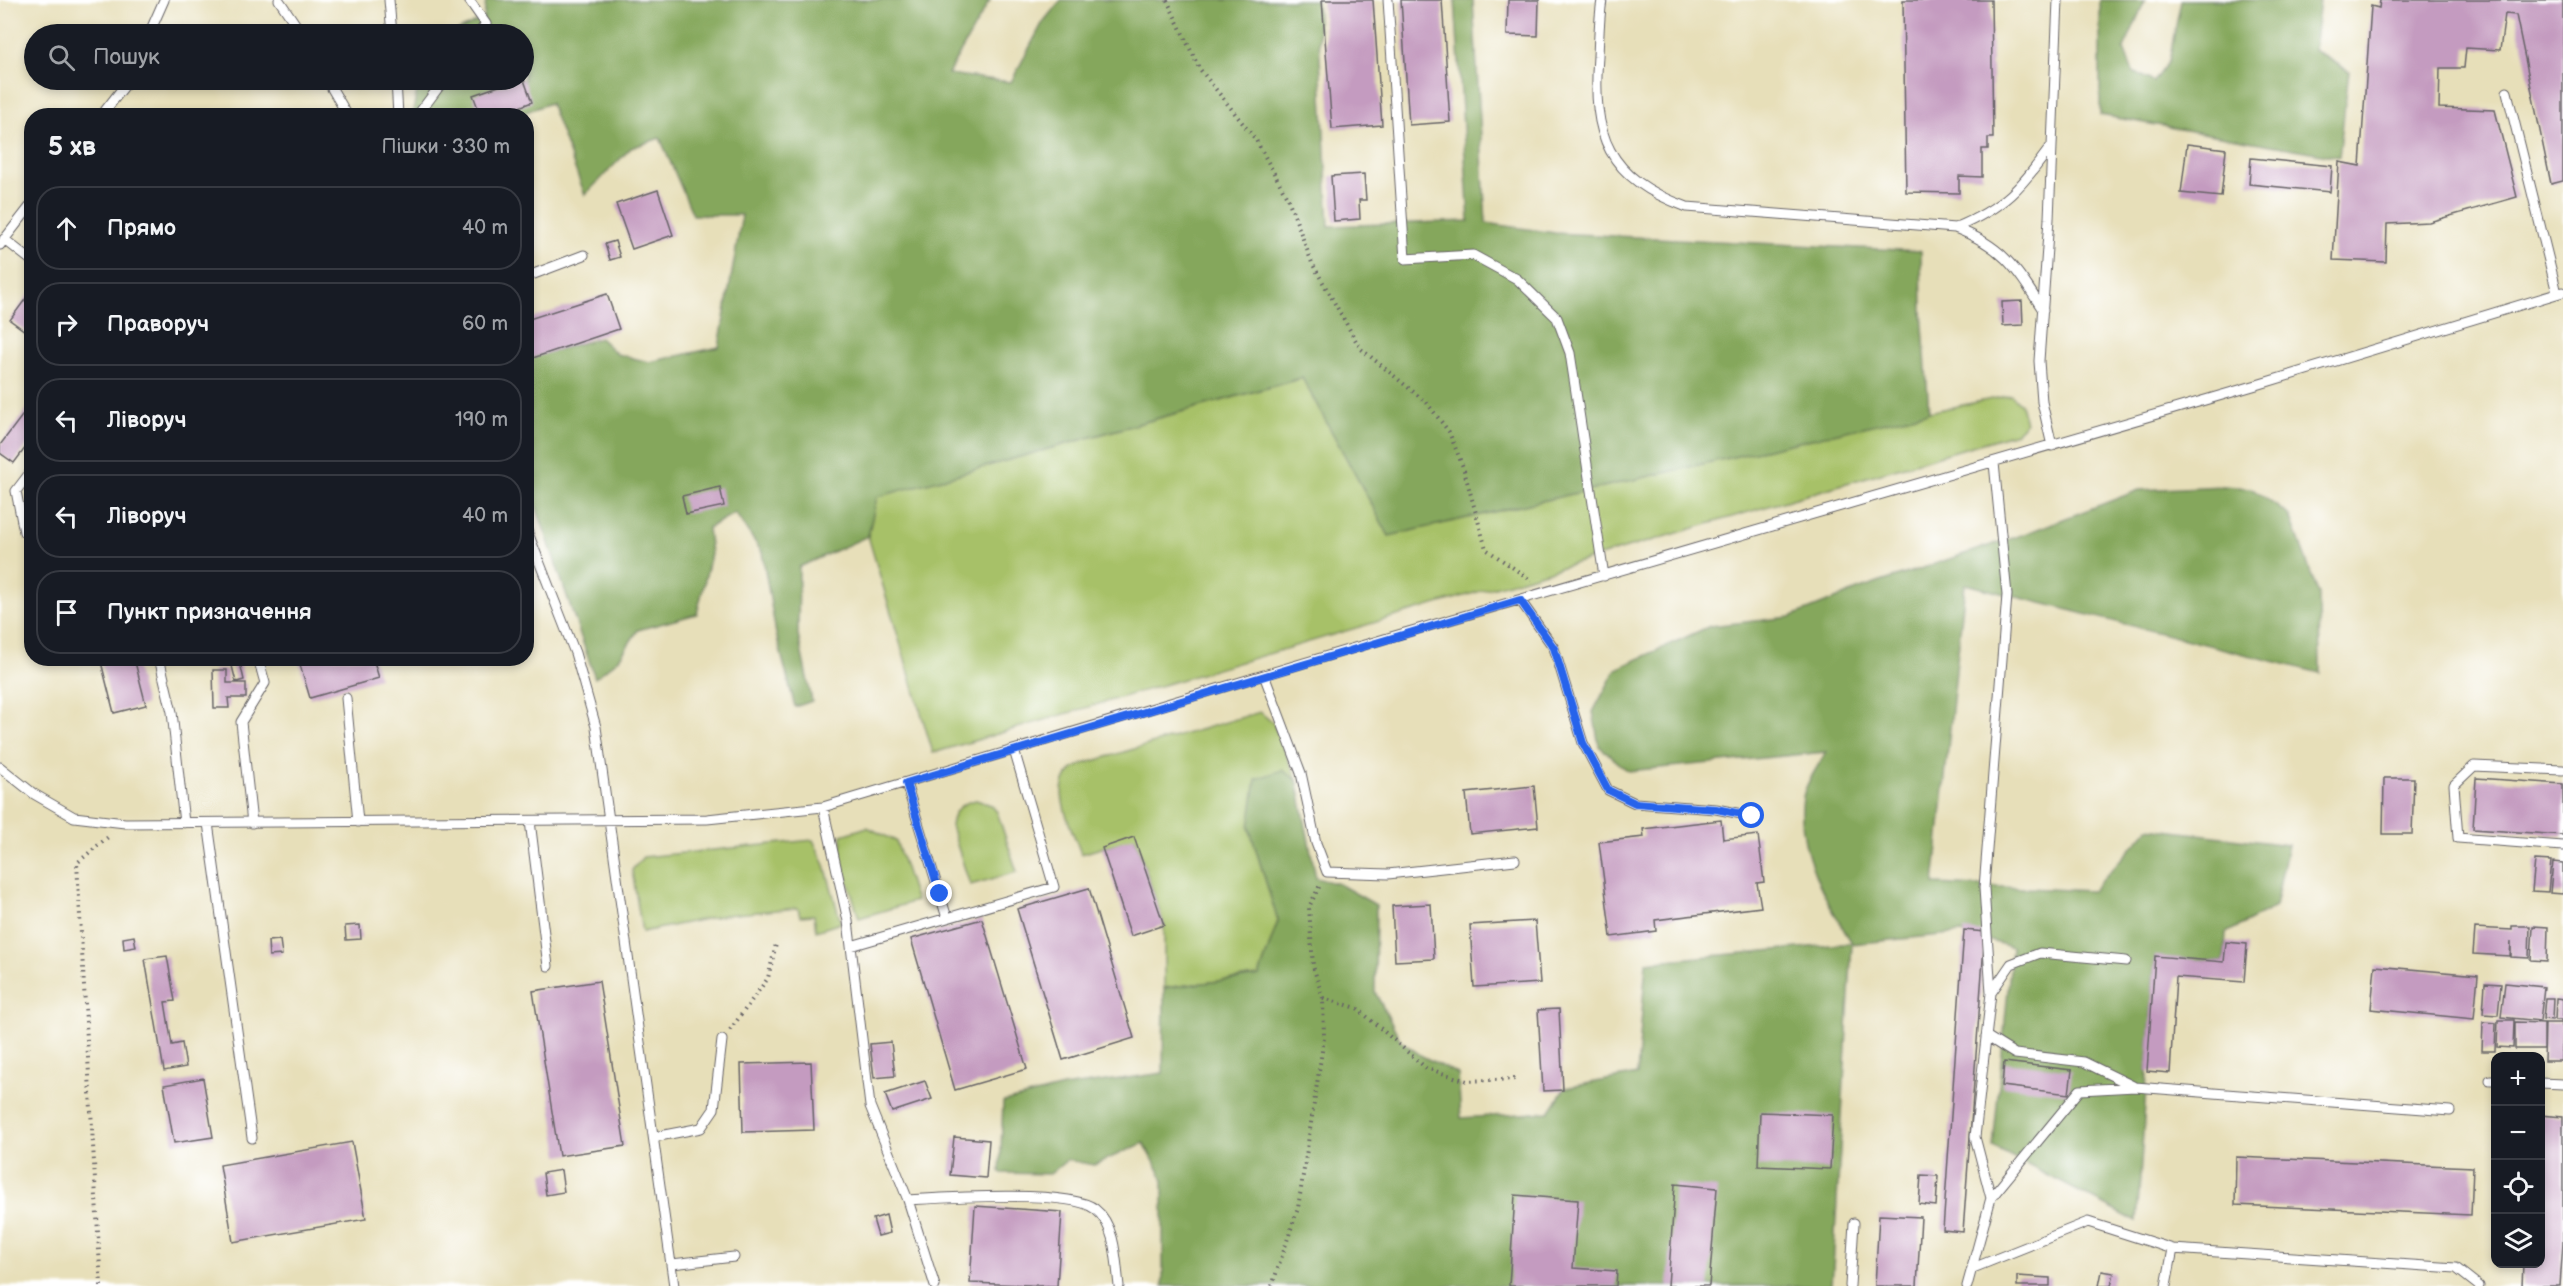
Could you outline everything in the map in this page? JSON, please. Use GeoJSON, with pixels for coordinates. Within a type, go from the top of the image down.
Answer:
{"type":"FeatureCollection","features":[{"type":"Feature","properties":{"kind":"lane"},"geometry":{"type":"LineString","coordinates":[[153,24],[164,0]]}},
{"type":"Feature","properties":{"kind":"lane"},"geometry":{"type":"LineString","coordinates":[[279,0],[295,24]]}},
{"type":"Feature","properties":{"kind":"lane"},"geometry":{"type":"LineString","coordinates":[[389,0],[391,24]]}},
{"type":"Feature","properties":{"kind":"lane"},"geometry":{"type":"LineString","coordinates":[[469,0],[486,24]]}},
{"type":"Feature","properties":{"kind":"lane"},"geometry":{"type":"LineString","coordinates":[[1388,0],[1406,259],[1473,255],[1517,279],[1557,318],[1570,353],[1604,576]]}},
{"type":"Feature","properties":{"kind":"lane"},"geometry":{"type":"LineString","coordinates":[[1602,0],[1595,93],[1600,129],[1612,156],[1635,181],[1663,198],[1687,207],[1955,228],[1979,237],[2002,252],[2024,280],[2043,310]]}},
{"type":"Feature","properties":{"kind":"lane"},"geometry":{"type":"LineString","coordinates":[[2052,446],[2042,402],[2039,361],[2058,0]]}},
{"type":"Feature","properties":{"kind":"lane"},"geometry":{"type":"LineString","coordinates":[[107,108],[121,90]]}},
{"type":"Feature","properties":{"kind":"lane"},"geometry":{"type":"LineString","coordinates":[[333,90],[343,108]]}},
{"type":"Feature","properties":{"kind":"lane"},"geometry":{"type":"LineString","coordinates":[[397,90],[398,108]]}},
{"type":"Feature","properties":{"kind":"lane"},"geometry":{"type":"LineString","coordinates":[[423,108],[436,90]]}},
{"type":"Feature","properties":{"kind":"lane"},"geometry":{"type":"LineString","coordinates":[[0,767],[34,794],[74,817],[125,823],[610,821],[752,816],[823,807],[1264,675],[2052,446],[2560,292],[2507,92]]}},
{"type":"Feature","properties":{"kind":"lane"},"geometry":{"type":"LineString","coordinates":[[1955,228],[1987,215],[2021,188],[2052,145]]}},
{"type":"Feature","properties":{"kind":"lane"},"geometry":{"type":"LineString","coordinates":[[24,214],[2,242],[24,256]]}},
{"type":"Feature","properties":{"kind":"lane"},"geometry":{"type":"LineString","coordinates":[[534,275],[584,255]]}},
{"type":"Feature","properties":{"kind":"lane"},"geometry":{"type":"LineString","coordinates":[[1991,1198],[1975,1137],[1991,993],[1984,888],[2007,595],[1994,463]]}},
{"type":"Feature","properties":{"kind":"lane"},"geometry":{"type":"LineString","coordinates":[[24,480],[16,491],[24,532]]}},
{"type":"Feature","properties":{"kind":"lane"},"geometry":{"type":"LineString","coordinates":[[534,548],[575,652],[596,727],[674,1286]]}},
{"type":"Feature","properties":{"kind":"lane"},"geometry":{"type":"LineString","coordinates":[[1520,600],[1554,648],[1583,743],[1608,790],[1635,803],[1716,809],[1752,816]]}},
{"type":"Feature","properties":{"kind":"lane"},"geometry":{"type":"LineString","coordinates":[[161,666],[172,712],[184,823]]}},
{"type":"Feature","properties":{"kind":"lane"},"geometry":{"type":"LineString","coordinates":[[252,823],[241,722],[265,683],[260,666]]}},
{"type":"Feature","properties":{"kind":"lane"},"geometry":{"type":"LineString","coordinates":[[1264,675],[1302,773],[1316,843],[1327,872],[1388,874],[1515,860]]}},
{"type":"Feature","properties":{"kind":"lane"},"geometry":{"type":"LineString","coordinates":[[346,698],[358,822]]}},
{"type":"Feature","properties":{"kind":"lane"},"geometry":{"type":"LineString","coordinates":[[851,946],[1054,887],[1014,750]]}},
{"type":"Feature","properties":{"kind":"lane"},"geometry":{"type":"LineString","coordinates":[[2563,770],[2474,766],[2454,784],[2458,838],[2563,846]]}},
{"type":"Feature","properties":{"kind":"lane"},"geometry":{"type":"LineString","coordinates":[[906,783],[947,918]]}},
{"type":"Feature","properties":{"kind":"lane"},"geometry":{"type":"LineString","coordinates":[[823,807],[851,946],[870,1106],[908,1200],[935,1286]]}},
{"type":"Feature","properties":{"kind":"lane"},"geometry":{"type":"LineString","coordinates":[[530,821],[548,966]]}},
{"type":"Feature","properties":{"kind":"lane"},"geometry":{"type":"LineString","coordinates":[[208,823],[252,1138]]}},
{"type":"Feature","properties":{"kind":"lane"},"geometry":{"type":"LineString","coordinates":[[1991,993],[2011,964],[2040,953],[2126,961]]}},
{"type":"Feature","properties":{"kind":"lane"},"geometry":{"type":"LineString","coordinates":[[1986,1036],[2015,1054],[2084,1062],[2135,1087]]}},
{"type":"Feature","properties":{"kind":"lane"},"geometry":{"type":"LineString","coordinates":[[654,1137],[701,1128],[714,1109],[722,1040]]}},
{"type":"Feature","properties":{"kind":"lane"},"geometry":{"type":"LineString","coordinates":[[2545,1083],[2563,1084]]}},
{"type":"Feature","properties":{"kind":"lane"},"geometry":{"type":"LineString","coordinates":[[1967,1286],[1991,1198],[2079,1090],[2135,1087],[2450,1111]]}},
{"type":"Feature","properties":{"kind":"lane"},"geometry":{"type":"LineString","coordinates":[[908,1200],[981,1196],[1076,1201],[1095,1209],[1109,1229],[1119,1286]]}},
{"type":"Feature","properties":{"kind":"lane"},"geometry":{"type":"LineString","coordinates":[[1972,1268],[2088,1222],[2174,1249],[2456,1268],[2479,1286]]}},
{"type":"Feature","properties":{"kind":"lane"},"geometry":{"type":"LineString","coordinates":[[1850,1286],[1854,1223]]}},
{"type":"Feature","properties":{"kind":"lane"},"geometry":{"type":"LineString","coordinates":[[2166,1286],[2174,1249]]}},
{"type":"Feature","properties":{"kind":"lane"},"geometry":{"type":"LineString","coordinates":[[672,1264],[734,1257]]}},
{"type":"Feature","properties":{"kind":"path"},"geometry":{"type":"LineString","coordinates":[[1167,0],[1199,68],[1256,140],[1288,199],[1312,263],[1360,348],[1427,403],[1449,432],[1463,467],[1486,549],[1547,592]]}},
{"type":"Feature","properties":{"kind":"path"},"geometry":{"type":"LineString","coordinates":[[101,1286],[77,863],[125,823]]}},
{"type":"Feature","properties":{"kind":"path"},"geometry":{"type":"LineString","coordinates":[[1272,1286],[1298,1208],[1324,1038],[1323,998],[1313,966],[1309,907],[1327,872]]}},
{"type":"Feature","properties":{"kind":"path"},"geometry":{"type":"LineString","coordinates":[[722,1040],[768,978],[776,944]]}},
{"type":"Feature","properties":{"kind":"path"},"geometry":{"type":"LineString","coordinates":[[1323,998],[1357,1008],[1426,1068],[1467,1081],[1517,1078]]}},
{"type":"Feature","properties":{"kind":"green space"},"geometry":{"type":"Polygon","coordinates":[[[486,0],[990,0],[948,74],[1011,82],[1043,22],[1061,0],[1317,0],[1329,226],[1469,221],[1455,0],[1473,0],[1486,223],[1555,233],[1921,251],[1922,311],[1929,412],[1389,536],[1302,378],[877,497],[868,536],[799,567],[798,635],[812,701],[795,707],[776,634],[762,552],[735,513],[708,528],[711,554],[697,614],[638,630],[619,659],[595,678],[534,500],[534,356],[600,338],[617,354],[649,362],[719,347],[742,215],[693,215],[660,138],[631,148],[585,195],[550,103],[534,109],[414,108],[417,90],[534,90],[534,24],[472,24],[484,18],[486,0]]]}},
{"type":"Feature","properties":{"kind":"green space"},"geometry":{"type":"Polygon","coordinates":[[[2100,0],[2145,0],[2124,49],[2133,72],[2154,82],[2169,61],[2181,0],[2320,0],[2314,50],[2349,71],[2339,157],[2100,115],[2100,0]]]}},
{"type":"Feature","properties":{"kind":"green space"},"geometry":{"type":"Polygon","coordinates":[[[1303,378],[1389,536],[2011,395],[2021,404],[2026,423],[2016,433],[933,753],[868,536],[876,497],[1303,378]]]}},
{"type":"Feature","properties":{"kind":"green space"},"geometry":{"type":"Polygon","coordinates":[[[2223,486],[2251,488],[2290,516],[2319,595],[2320,673],[1965,584],[1934,884],[2092,891],[2149,828],[2288,845],[2275,907],[2226,933],[2224,962],[2155,957],[2137,1222],[1993,1147],[2012,947],[1961,933],[1852,944],[1832,1286],[1163,1286],[1163,1178],[1144,1143],[1094,1165],[1067,1160],[1050,1174],[1000,1173],[1003,1102],[1063,1087],[1163,1073],[1164,988],[1259,976],[1278,921],[1249,827],[1256,779],[1282,770],[1297,780],[1316,878],[1339,884],[1376,905],[1375,992],[1401,1041],[1422,1056],[1458,1074],[1461,1118],[1549,1112],[1565,1088],[1637,1074],[1646,962],[1852,943],[1823,892],[1808,855],[1804,836],[1802,816],[1804,792],[1826,752],[1628,771],[1599,746],[1593,712],[1616,669],[1710,626],[1790,617],[1860,589],[2027,533],[2139,490],[2223,486]]]}},
{"type":"Feature","properties":{"kind":"green space"},"geometry":{"type":"Polygon","coordinates":[[[1260,712],[1273,723],[1297,780],[1282,770],[1249,827],[1278,921],[1259,976],[1164,988],[1164,925],[1135,838],[1081,854],[1063,803],[1064,780],[1071,771],[1083,764],[1260,712]]]}},
{"type":"Feature","properties":{"kind":"green space"},"geometry":{"type":"Polygon","coordinates":[[[976,800],[991,805],[997,812],[1017,872],[970,885],[951,826],[959,808],[976,800]]]}},
{"type":"Feature","properties":{"kind":"green space"},"geometry":{"type":"Polygon","coordinates":[[[867,827],[896,841],[916,901],[859,918],[841,858],[842,835],[867,827]]]}},
{"type":"Feature","properties":{"kind":"green space"},"geometry":{"type":"Polygon","coordinates":[[[813,840],[825,865],[841,923],[816,931],[814,915],[800,916],[798,908],[725,915],[642,932],[632,870],[643,857],[813,840]]]}},
{"type":"Feature","properties":{"kind":"building"},"geometry":{"type":"Polygon","coordinates":[[[1322,0],[1373,0],[1382,125],[1332,129],[1322,0]]]}},
{"type":"Feature","properties":{"kind":"building"},"geometry":{"type":"Polygon","coordinates":[[[1401,0],[1442,0],[1450,122],[1409,125],[1401,0]]]}},
{"type":"Feature","properties":{"kind":"building"},"geometry":{"type":"Polygon","coordinates":[[[1508,0],[1539,0],[1538,36],[1507,35],[1508,0]]]}},
{"type":"Feature","properties":{"kind":"building"},"geometry":{"type":"Polygon","coordinates":[[[1903,0],[1991,0],[1993,138],[1988,138],[1988,149],[1982,149],[1982,177],[1959,176],[1959,193],[1906,192],[1903,0]]]}},
{"type":"Feature","properties":{"kind":"building"},"geometry":{"type":"Polygon","coordinates":[[[2380,0],[2563,0],[2563,181],[2551,184],[2516,15],[2505,14],[2500,50],[2466,48],[2464,68],[2440,68],[2439,108],[2495,110],[2517,197],[2429,222],[2387,224],[2386,262],[2333,260],[2339,162],[2360,166],[2371,6],[2379,8],[2380,0]]]}},
{"type":"Feature","properties":{"kind":"building"},"geometry":{"type":"Polygon","coordinates":[[[487,90],[528,90],[532,102],[517,108],[478,108],[473,95],[487,90]]]}},
{"type":"Feature","properties":{"kind":"building"},"geometry":{"type":"Polygon","coordinates":[[[2187,144],[2226,149],[2221,197],[2181,193],[2187,144]]]}},
{"type":"Feature","properties":{"kind":"building"},"geometry":{"type":"Polygon","coordinates":[[[2251,158],[2332,166],[2330,192],[2249,184],[2251,158]]]}},
{"type":"Feature","properties":{"kind":"building"},"geometry":{"type":"Polygon","coordinates":[[[1364,174],[1366,200],[1359,200],[1360,219],[1334,221],[1331,176],[1364,174]]]}},
{"type":"Feature","properties":{"kind":"building"},"geometry":{"type":"Polygon","coordinates":[[[658,190],[673,235],[632,249],[616,204],[658,190]]]}},
{"type":"Feature","properties":{"kind":"building"},"geometry":{"type":"Polygon","coordinates":[[[615,241],[620,257],[610,260],[605,244],[615,241]]]}},
{"type":"Feature","properties":{"kind":"building"},"geometry":{"type":"Polygon","coordinates":[[[607,294],[619,329],[534,358],[534,317],[607,294]]]}},
{"type":"Feature","properties":{"kind":"building"},"geometry":{"type":"Polygon","coordinates":[[[24,301],[24,330],[10,320],[24,301]]]}},
{"type":"Feature","properties":{"kind":"building"},"geometry":{"type":"Polygon","coordinates":[[[2022,301],[2023,325],[2003,326],[2002,302],[2022,301]]]}},
{"type":"Feature","properties":{"kind":"building"},"geometry":{"type":"Polygon","coordinates":[[[24,413],[24,450],[14,463],[0,453],[0,445],[24,413]]]}},
{"type":"Feature","properties":{"kind":"building"},"geometry":{"type":"Polygon","coordinates":[[[720,487],[724,506],[686,514],[682,496],[720,487]]]}},
{"type":"Feature","properties":{"kind":"building"},"geometry":{"type":"Polygon","coordinates":[[[102,666],[136,666],[146,705],[114,713],[102,666]]]}},
{"type":"Feature","properties":{"kind":"building"},"geometry":{"type":"Polygon","coordinates":[[[232,666],[241,666],[244,680],[236,682],[232,666]]]}},
{"type":"Feature","properties":{"kind":"building"},"geometry":{"type":"Polygon","coordinates":[[[300,666],[375,666],[379,678],[310,698],[300,666]]]}},
{"type":"Feature","properties":{"kind":"building"},"geometry":{"type":"Polygon","coordinates":[[[213,670],[227,670],[227,683],[246,683],[246,698],[228,698],[229,708],[214,708],[213,670]]]}},
{"type":"Feature","properties":{"kind":"building"},"geometry":{"type":"Polygon","coordinates":[[[2384,778],[2414,778],[2412,834],[2383,834],[2384,778]]]}},
{"type":"Feature","properties":{"kind":"building"},"geometry":{"type":"Polygon","coordinates":[[[2476,778],[2563,784],[2563,835],[2473,829],[2476,778]]]}},
{"type":"Feature","properties":{"kind":"building"},"geometry":{"type":"Polygon","coordinates":[[[1534,786],[1538,827],[1470,834],[1466,793],[1534,786]]]}},
{"type":"Feature","properties":{"kind":"building"},"geometry":{"type":"Polygon","coordinates":[[[1721,820],[1723,839],[1758,835],[1764,882],[1757,883],[1761,907],[1655,920],[1656,931],[1611,937],[1599,842],[1644,837],[1643,829],[1721,820]]]}},
{"type":"Feature","properties":{"kind":"building"},"geometry":{"type":"Polygon","coordinates":[[[1134,837],[1164,925],[1131,936],[1102,848],[1134,837]]]}},
{"type":"Feature","properties":{"kind":"building"},"geometry":{"type":"Polygon","coordinates":[[[2535,860],[2551,861],[2548,892],[2532,891],[2535,860]]]}},
{"type":"Feature","properties":{"kind":"building"},"geometry":{"type":"Polygon","coordinates":[[[2553,862],[2563,863],[2563,894],[2550,893],[2553,862]]]}},
{"type":"Feature","properties":{"kind":"building"},"geometry":{"type":"Polygon","coordinates":[[[1089,888],[1134,1038],[1063,1060],[1017,909],[1089,888]]]}},
{"type":"Feature","properties":{"kind":"building"},"geometry":{"type":"Polygon","coordinates":[[[1431,904],[1434,959],[1395,961],[1392,906],[1431,904]]]}},
{"type":"Feature","properties":{"kind":"building"},"geometry":{"type":"Polygon","coordinates":[[[982,919],[1027,1069],[955,1090],[911,939],[982,919]]]}},
{"type":"Feature","properties":{"kind":"building"},"geometry":{"type":"Polygon","coordinates":[[[1535,921],[1540,983],[1474,987],[1470,925],[1535,921]]]}},
{"type":"Feature","properties":{"kind":"building"},"geometry":{"type":"Polygon","coordinates":[[[360,925],[361,939],[346,940],[345,926],[360,925]]]}},
{"type":"Feature","properties":{"kind":"building"},"geometry":{"type":"Polygon","coordinates":[[[2512,926],[2530,926],[2529,958],[2511,957],[2511,941],[2510,956],[2473,954],[2475,928],[2512,930],[2512,926]]]}},
{"type":"Feature","properties":{"kind":"building"},"geometry":{"type":"Polygon","coordinates":[[[2533,926],[2548,927],[2547,961],[2531,960],[2533,926]]]}},
{"type":"Feature","properties":{"kind":"building"},"geometry":{"type":"Polygon","coordinates":[[[1964,930],[1985,932],[1963,1232],[1943,1230],[1964,930]]]}},
{"type":"Feature","properties":{"kind":"building"},"geometry":{"type":"Polygon","coordinates":[[[134,936],[136,947],[124,949],[123,938],[134,936]]]}},
{"type":"Feature","properties":{"kind":"building"},"geometry":{"type":"Polygon","coordinates":[[[280,940],[282,955],[269,956],[268,941],[280,940]]]}},
{"type":"Feature","properties":{"kind":"building"},"geometry":{"type":"Polygon","coordinates":[[[2226,942],[2247,944],[2244,982],[2176,977],[2170,1073],[2147,1071],[2155,956],[2224,962],[2226,942]]]}},
{"type":"Feature","properties":{"kind":"building"},"geometry":{"type":"Polygon","coordinates":[[[167,956],[175,1001],[165,1002],[172,1045],[182,1043],[186,1067],[164,1071],[145,959],[167,956]]]}},
{"type":"Feature","properties":{"kind":"building"},"geometry":{"type":"Polygon","coordinates":[[[2375,966],[2478,975],[2474,1019],[2371,1009],[2375,966]]]}},
{"type":"Feature","properties":{"kind":"building"},"geometry":{"type":"Polygon","coordinates":[[[599,981],[625,1146],[559,1156],[533,991],[599,981]]]}},
{"type":"Feature","properties":{"kind":"building"},"geometry":{"type":"Polygon","coordinates":[[[2485,983],[2501,984],[2498,1015],[2483,1014],[2485,983]]]}},
{"type":"Feature","properties":{"kind":"building"},"geometry":{"type":"Polygon","coordinates":[[[2505,983],[2544,987],[2540,1021],[2501,1017],[2505,983]]]}},
{"type":"Feature","properties":{"kind":"building"},"geometry":{"type":"Polygon","coordinates":[[[2545,998],[2553,998],[2552,1020],[2543,1019],[2545,998]]]}},
{"type":"Feature","properties":{"kind":"building"},"geometry":{"type":"Polygon","coordinates":[[[2556,998],[2563,999],[2563,1020],[2555,1020],[2556,998]]]}},
{"type":"Feature","properties":{"kind":"building"},"geometry":{"type":"Polygon","coordinates":[[[1559,1009],[1563,1090],[1543,1091],[1538,1010],[1559,1009]]]}},
{"type":"Feature","properties":{"kind":"building"},"geometry":{"type":"Polygon","coordinates":[[[2498,1020],[2514,1020],[2513,1048],[2497,1047],[2498,1020]]]}},
{"type":"Feature","properties":{"kind":"building"},"geometry":{"type":"Polygon","coordinates":[[[2483,1022],[2496,1023],[2495,1051],[2482,1051],[2483,1022]]]}},
{"type":"Feature","properties":{"kind":"building"},"geometry":{"type":"Polygon","coordinates":[[[2515,1022],[2544,1023],[2544,1049],[2515,1049],[2515,1022]]]}},
{"type":"Feature","properties":{"kind":"building"},"geometry":{"type":"Polygon","coordinates":[[[2545,1023],[2562,1023],[2561,1061],[2545,1061],[2545,1023]]]}},
{"type":"Feature","properties":{"kind":"building"},"geometry":{"type":"Polygon","coordinates":[[[891,1042],[895,1076],[874,1078],[870,1044],[891,1042]]]}},
{"type":"Feature","properties":{"kind":"building"},"geometry":{"type":"Polygon","coordinates":[[[811,1062],[814,1130],[743,1132],[741,1064],[811,1062]]]}},
{"type":"Feature","properties":{"kind":"building"},"geometry":{"type":"Polygon","coordinates":[[[2004,1062],[2072,1070],[2069,1094],[2002,1086],[2004,1062]]]}},
{"type":"Feature","properties":{"kind":"building"},"geometry":{"type":"Polygon","coordinates":[[[203,1078],[213,1137],[174,1143],[164,1085],[203,1078]]]}},
{"type":"Feature","properties":{"kind":"building"},"geometry":{"type":"Polygon","coordinates":[[[925,1081],[932,1099],[892,1112],[885,1094],[925,1081]]]}},
{"type":"Feature","properties":{"kind":"building"},"geometry":{"type":"Polygon","coordinates":[[[1760,1112],[1833,1115],[1830,1169],[1758,1166],[1760,1112]]]}},
{"type":"Feature","properties":{"kind":"building"},"geometry":{"type":"Polygon","coordinates":[[[2545,1115],[2563,1117],[2563,1243],[2560,1286],[2522,1286],[2523,1268],[2545,1268],[2545,1115]]]}},
{"type":"Feature","properties":{"kind":"building"},"geometry":{"type":"Polygon","coordinates":[[[954,1137],[989,1140],[986,1178],[950,1175],[954,1137]]]}},
{"type":"Feature","properties":{"kind":"building"},"geometry":{"type":"Polygon","coordinates":[[[352,1142],[366,1219],[233,1242],[220,1165],[352,1142]]]}},
{"type":"Feature","properties":{"kind":"building"},"geometry":{"type":"Polygon","coordinates":[[[2236,1157],[2473,1167],[2471,1215],[2235,1205],[2236,1157]]]}},
{"type":"Feature","properties":{"kind":"building"},"geometry":{"type":"Polygon","coordinates":[[[561,1170],[564,1192],[546,1195],[543,1173],[561,1170]]]}},
{"type":"Feature","properties":{"kind":"building"},"geometry":{"type":"Polygon","coordinates":[[[1921,1175],[1938,1176],[1936,1206],[1919,1204],[1921,1175]]]}},
{"type":"Feature","properties":{"kind":"building"},"geometry":{"type":"Polygon","coordinates":[[[1675,1184],[1717,1188],[1709,1286],[1668,1286],[1675,1184]]]}},
{"type":"Feature","properties":{"kind":"building"},"geometry":{"type":"Polygon","coordinates":[[[1515,1195],[1578,1200],[1573,1268],[1617,1271],[1616,1286],[1509,1286],[1515,1195]]]}},
{"type":"Feature","properties":{"kind":"building"},"geometry":{"type":"Polygon","coordinates":[[[975,1206],[1062,1212],[1057,1286],[970,1283],[975,1206]]]}},
{"type":"Feature","properties":{"kind":"building"},"geometry":{"type":"Polygon","coordinates":[[[886,1215],[890,1233],[878,1236],[873,1219],[886,1215]]]}},
{"type":"Feature","properties":{"kind":"building"},"geometry":{"type":"Polygon","coordinates":[[[1879,1215],[1921,1217],[1917,1286],[1875,1286],[1879,1215]]]}},
{"type":"Feature","properties":{"kind":"building"},"geometry":{"type":"Polygon","coordinates":[[[2102,1271],[2114,1273],[2111,1286],[2099,1286],[2102,1271]]]}},
{"type":"Feature","properties":{"kind":"building"},"geometry":{"type":"Polygon","coordinates":[[[2017,1276],[2050,1278],[2050,1286],[2017,1286],[2017,1276]]]}},
{"type":"Feature","properties":{"kind":"route"},"geometry":{"type":"LineString","coordinates":[[940,894],[906,783],[1520,600],[1554,648],[1583,743],[1608,790],[1635,803],[1716,809],[1752,816]]}}]}
